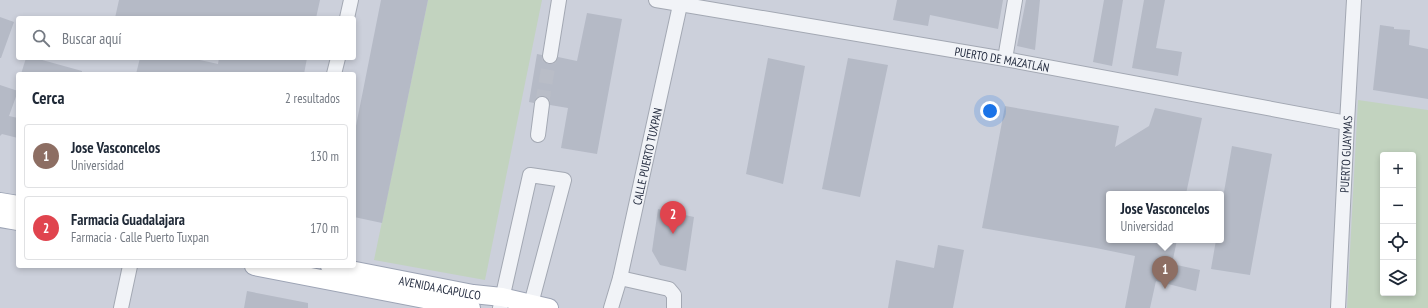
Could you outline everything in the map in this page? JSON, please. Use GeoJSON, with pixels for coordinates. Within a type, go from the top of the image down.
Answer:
{"type":"FeatureCollection","features":[{"type":"Feature","properties":{"kind":"main road"},"geometry":{"type":"LineString","coordinates":[[0,202],[16,205]]}},
{"type":"Feature","properties":{"kind":"main road"},"geometry":{"type":"LineString","coordinates":[[0,218],[16,222]]}},
{"type":"Feature","properties":{"kind":"main road","name":"AVENIDA ACAPULCO"},"geometry":{"type":"LineString","coordinates":[[265,268],[415,296],[471,304],[530,304],[549,308]]}},
{"type":"Feature","properties":{"kind":"main road","name":"AVENIDA ACAPULCO"},"geometry":{"type":"LineString","coordinates":[[336,268],[415,296]]}},
{"type":"Feature","properties":{"kind":"street"},"geometry":{"type":"LineString","coordinates":[[347,16],[351,0]]}},
{"type":"Feature","properties":{"kind":"street"},"geometry":{"type":"LineString","coordinates":[[550,56],[560,0]]}},
{"type":"Feature","properties":{"kind":"street","name":"PUERTO DE MAZATLÁN"},"geometry":{"type":"LineString","coordinates":[[656,0],[1005,59],[1347,123]]}},
{"type":"Feature","properties":{"kind":"street"},"geometry":{"type":"LineString","coordinates":[[1005,59],[1015,0]]}},
{"type":"Feature","properties":{"kind":"street","name":"PUERTO GUAYMAS"},"geometry":{"type":"LineString","coordinates":[[1338,308],[1354,0]]}},
{"type":"Feature","properties":{"kind":"street","name":"CALLE PUERTO TUXPAN"},"geometry":{"type":"LineString","coordinates":[[611,308],[620,278],[680,5]]}},
{"type":"Feature","properties":{"kind":"street"},"geometry":{"type":"LineString","coordinates":[[334,72],[338,60]]}},
{"type":"Feature","properties":{"kind":"street"},"geometry":{"type":"LineString","coordinates":[[538,134],[542,104]]}},
{"type":"Feature","properties":{"kind":"street"},"geometry":{"type":"LineString","coordinates":[[501,303],[530,175],[564,180],[530,304]]}},
{"type":"Feature","properties":{"kind":"street"},"geometry":{"type":"LineString","coordinates":[[121,308],[130,268]]}},
{"type":"Feature","properties":{"kind":"street"},"geometry":{"type":"LineString","coordinates":[[620,278],[669,289],[674,296],[674,308]]}},
{"type":"Feature","properties":{"kind":"shaded area"},"geometry":{"type":"Polygon","coordinates":[[[0,0],[1428,0],[1428,308],[0,308],[0,0]]]}},
{"type":"Feature","properties":{"kind":"green space"},"geometry":{"type":"Polygon","coordinates":[[[428,0],[542,0],[485,280],[374,260],[428,0]]]}},
{"type":"Feature","properties":{"kind":"green space"},"geometry":{"type":"Polygon","coordinates":[[[1358,100],[1428,110],[1428,308],[1347,308],[1358,100]]]}},
{"type":"Feature","properties":{"kind":"building"},"geometry":{"type":"Polygon","coordinates":[[[119,0],[320,0],[316,16],[115,16],[119,0]]]}},
{"type":"Feature","properties":{"kind":"building"},"geometry":{"type":"Polygon","coordinates":[[[381,0],[428,0],[382,223],[356,217],[356,126],[381,0]]]}},
{"type":"Feature","properties":{"kind":"building"},"geometry":{"type":"Polygon","coordinates":[[[897,0],[1003,0],[998,29],[930,15],[928,26],[893,20],[897,0]]]}},
{"type":"Feature","properties":{"kind":"building"},"geometry":{"type":"Polygon","coordinates":[[[1026,0],[1040,0],[1035,50],[1017,46],[1026,0]]]}},
{"type":"Feature","properties":{"kind":"building"},"geometry":{"type":"Polygon","coordinates":[[[1104,0],[1123,0],[1112,66],[1093,62],[1104,0]]]}},
{"type":"Feature","properties":{"kind":"building"},"geometry":{"type":"Polygon","coordinates":[[[1144,0],[1165,0],[1156,48],[1182,52],[1178,76],[1132,68],[1144,0]]]}},
{"type":"Feature","properties":{"kind":"building"},"geometry":{"type":"Polygon","coordinates":[[[587,13],[622,19],[597,154],[561,148],[568,108],[550,105],[550,100],[543,96],[538,96],[534,103],[529,102],[537,54],[542,55],[542,59],[548,64],[553,64],[558,57],[577,61],[587,13]]]}},
{"type":"Feature","properties":{"kind":"building"},"geometry":{"type":"Polygon","coordinates":[[[0,17],[14,22],[1,58],[0,58],[0,17]]]}},
{"type":"Feature","properties":{"kind":"building"},"geometry":{"type":"Polygon","coordinates":[[[1380,25],[1394,27],[1394,29],[1410,30],[1409,45],[1428,49],[1428,99],[1373,90],[1380,25]]]}},
{"type":"Feature","properties":{"kind":"building"},"geometry":{"type":"Polygon","coordinates":[[[768,58],[805,66],[783,184],[746,174],[768,58]]]}},
{"type":"Feature","properties":{"kind":"building"},"geometry":{"type":"Polygon","coordinates":[[[848,58],[888,65],[860,197],[822,189],[848,58]]]}},
{"type":"Feature","properties":{"kind":"building"},"geometry":{"type":"Polygon","coordinates":[[[25,60],[42,60],[82,71],[82,72],[22,72],[25,60]]]}},
{"type":"Feature","properties":{"kind":"building"},"geometry":{"type":"Polygon","coordinates":[[[140,60],[200,60],[218,64],[219,60],[307,60],[304,72],[136,72],[140,60]]]}},
{"type":"Feature","properties":{"kind":"building"},"geometry":{"type":"Polygon","coordinates":[[[0,85],[16,90],[16,97],[9,116],[16,118],[16,138],[2,134],[0,136],[0,85]]]}},
{"type":"Feature","properties":{"kind":"building"},"geometry":{"type":"Polygon","coordinates":[[[1005,106],[1119,126],[1115,147],[1149,126],[1155,108],[1202,118],[1187,191],[1106,191],[1106,243],[1176,243],[1172,264],[1200,270],[1196,291],[1156,281],[1150,308],[1125,308],[1135,256],[982,228],[1005,106]]]}},
{"type":"Feature","properties":{"kind":"building"},"geometry":{"type":"Polygon","coordinates":[[[1232,146],[1272,154],[1250,275],[1211,269],[1215,243],[1224,243],[1224,192],[1232,146]]]}},
{"type":"Feature","properties":{"kind":"building"},"geometry":{"type":"Polygon","coordinates":[[[658,209],[694,217],[686,271],[660,265],[652,251],[658,209]]]}},
{"type":"Feature","properties":{"kind":"building"},"geometry":{"type":"Polygon","coordinates":[[[938,245],[964,250],[953,308],[888,308],[896,260],[934,268],[938,245]]]}},
{"type":"Feature","properties":{"kind":"building"},"geometry":{"type":"Polygon","coordinates":[[[247,291],[308,303],[308,308],[244,308],[247,291]]]}},
{"type":"Feature","properties":{"kind":"tunnel"},"geometry":{"type":"LineString","coordinates":[[542,104],[550,56]]}},
{"type":"Feature","properties":{"kind":"place","name":"Farmacia Guadalajara"},"geometry":{"type":"Point","coordinates":[673,234]}},
{"type":"Feature","properties":{"kind":"place","name":"Jose Vasconcelos"},"geometry":{"type":"Point","coordinates":[1165,289]}}]}
